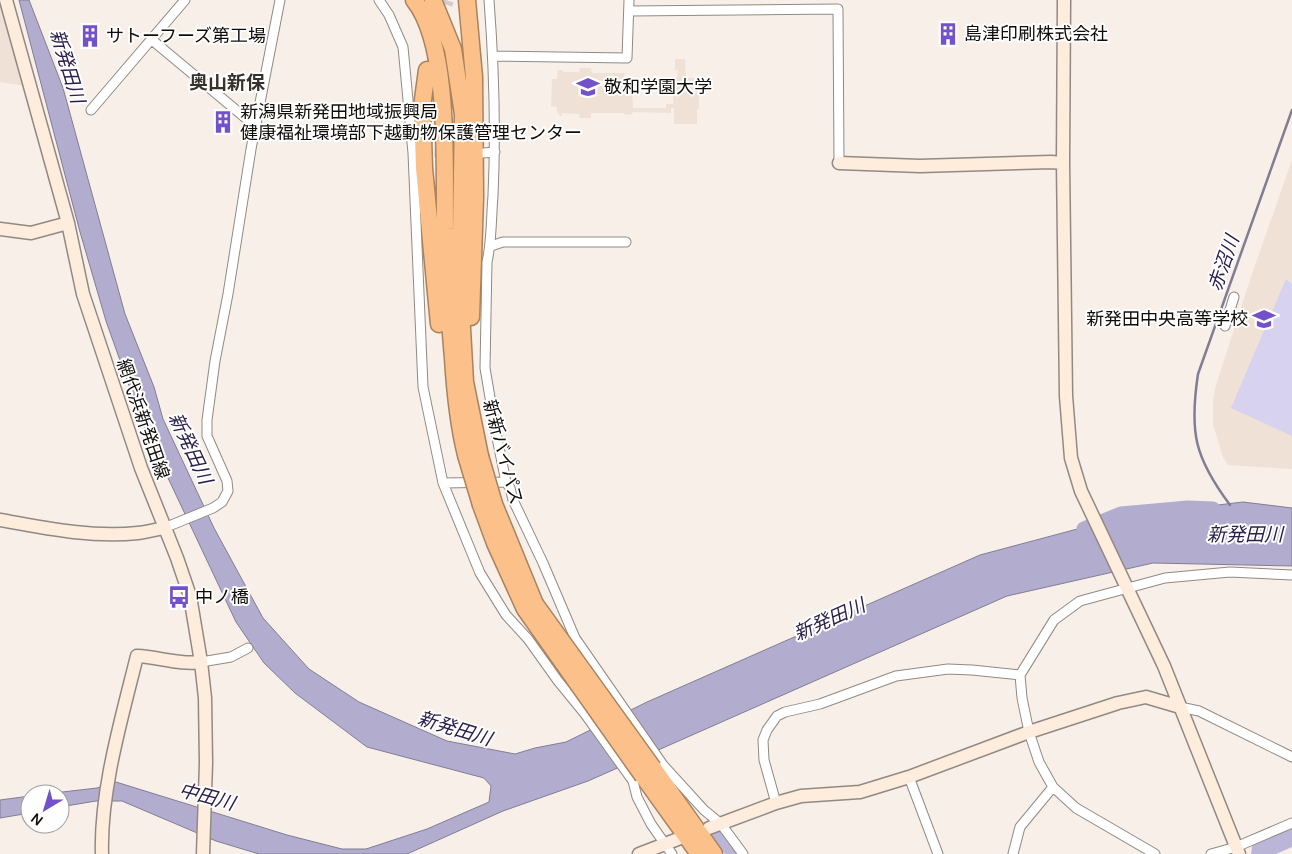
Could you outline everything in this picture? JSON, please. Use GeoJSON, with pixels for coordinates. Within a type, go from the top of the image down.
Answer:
{"type":"FeatureCollection","features":[{"type":"Feature","properties":{"kind":"highway","name":"新新バイパス"},"geometry":{"type":"LineString","coordinates":[[414,0],[422,10],[437,54],[443,118],[448,306],[465,424],[487,505],[530,607],[648,773],[699,854]]}},
{"type":"Feature","properties":{"kind":"highway","name":"新新バイパス"},"geometry":{"type":"LineString","coordinates":[[433,0],[452,49],[462,114],[460,293],[465,382],[465,424]]}},
{"type":"Feature","properties":{"kind":"highway"},"geometry":{"type":"LineString","coordinates":[[465,424],[475,198],[474,86],[467,0]]}},
{"type":"Feature","properties":{"kind":"highway"},"geometry":{"type":"LineString","coordinates":[[427,70],[422,107],[424,168],[446,387],[465,424]]}},
{"type":"Feature","properties":{"kind":"highway","name":"新新バイパス"},"geometry":{"type":"LineString","coordinates":[[648,773],[714,854]]}},
{"type":"Feature","properties":{"kind":"street","name":"網代浜新発田線"},"geometry":{"type":"LineString","coordinates":[[6,0],[68,223],[83,294],[141,468],[190,596],[205,698],[206,763],[203,854]]}},
{"type":"Feature","properties":{"kind":"street"},"geometry":{"type":"LineString","coordinates":[[91,110],[185,0]]}},
{"type":"Feature","properties":{"kind":"street"},"geometry":{"type":"LineString","coordinates":[[0,520],[80,532],[138,533],[164,528],[213,508],[222,502],[228,491],[227,481],[207,436],[206,420],[251,149],[280,0]]}},
{"type":"Feature","properties":{"kind":"street"},"geometry":{"type":"LineString","coordinates":[[379,0],[389,15],[403,47],[414,153],[423,387],[443,483],[480,573],[506,615],[528,639],[570,695],[648,773],[704,810],[715,826],[744,854]]}},
{"type":"Feature","properties":{"kind":"street"},"geometry":{"type":"LineString","coordinates":[[489,0],[493,56],[495,152],[491,246],[487,262],[485,368],[506,482],[575,638],[598,672],[648,773]]}},
{"type":"Feature","properties":{"kind":"street"},"geometry":{"type":"LineString","coordinates":[[493,56],[627,58],[629,0]]}},
{"type":"Feature","properties":{"kind":"street"},"geometry":{"type":"LineString","coordinates":[[1064,0],[1063,163],[1068,432],[1071,458],[1081,490],[1147,627],[1238,851]]}},
{"type":"Feature","properties":{"kind":"street"},"geometry":{"type":"LineString","coordinates":[[629,10],[838,9],[839,163],[920,166],[1063,163]]}},
{"type":"Feature","properties":{"kind":"street"},"geometry":{"type":"LineString","coordinates":[[152,40],[248,120],[257,124]]}},
{"type":"Feature","properties":{"kind":"street"},"geometry":{"type":"LineString","coordinates":[[484,153],[495,152]]}},
{"type":"Feature","properties":{"kind":"street"},"geometry":{"type":"LineString","coordinates":[[0,229],[31,233],[68,223]]}},
{"type":"Feature","properties":{"kind":"street"},"geometry":{"type":"LineString","coordinates":[[491,246],[503,242],[626,242]]}},
{"type":"Feature","properties":{"kind":"street"},"geometry":{"type":"LineString","coordinates":[[1225,326],[1234,297]]}},
{"type":"Feature","properties":{"kind":"street"},"geometry":{"type":"LineString","coordinates":[[443,483],[506,482]]}},
{"type":"Feature","properties":{"kind":"street"},"geometry":{"type":"LineString","coordinates":[[1156,854],[1076,808],[1053,788],[1039,762],[1029,732],[1022,698],[1020,675],[1054,620],[1080,601],[1126,584],[1230,572],[1292,575]]}},
{"type":"Feature","properties":{"kind":"street"},"geometry":{"type":"LineString","coordinates":[[533,647],[575,638]]}},
{"type":"Feature","properties":{"kind":"street"},"geometry":{"type":"LineString","coordinates":[[102,854],[112,763],[138,656],[186,664],[231,657],[248,648]]}},
{"type":"Feature","properties":{"kind":"street"},"geometry":{"type":"LineString","coordinates":[[776,803],[764,760],[763,740],[777,716],[820,704],[896,676],[948,669],[1020,675]]}},
{"type":"Feature","properties":{"kind":"street"},"geometry":{"type":"LineString","coordinates":[[715,826],[776,803],[801,796],[860,792],[909,777],[1029,732],[1118,702],[1146,697],[1199,712],[1292,757]]}},
{"type":"Feature","properties":{"kind":"street"},"geometry":{"type":"LineString","coordinates":[[648,773],[637,796],[652,824],[669,849]]}},
{"type":"Feature","properties":{"kind":"street"},"geometry":{"type":"LineString","coordinates":[[909,777],[938,854]]}},
{"type":"Feature","properties":{"kind":"street"},"geometry":{"type":"LineString","coordinates":[[1013,854],[1020,827],[1053,788]]}},
{"type":"Feature","properties":{"kind":"street"},"geometry":{"type":"LineString","coordinates":[[1211,854],[1238,851],[1292,823]]}},
{"type":"Feature","properties":{"kind":"street"},"geometry":{"type":"LineString","coordinates":[[639,854],[669,849],[678,839]]}},
{"type":"Feature","properties":{"kind":"shaded area"},"geometry":{"type":"Polygon","coordinates":[[[0,4],[26,86],[0,82],[0,4]]]}},
{"type":"Feature","properties":{"kind":"shaded area","name":"敬和学園大学"},"geometry":{"type":"Polygon","coordinates":[[[675,59],[685,59],[686,78],[699,78],[697,124],[674,124],[674,108],[671,108],[671,113],[633,112],[632,114],[625,115],[624,113],[591,113],[591,118],[580,118],[579,114],[562,113],[562,116],[559,116],[557,107],[551,106],[552,79],[557,79],[558,70],[563,70],[563,72],[579,72],[580,68],[591,68],[592,73],[624,73],[625,94],[632,95],[633,108],[666,108],[666,104],[673,104],[674,78],[677,78],[678,70],[675,70],[675,59]]]}},
{"type":"Feature","properties":{"kind":"shaded area","name":"新発田中央高等学校"},"geometry":{"type":"Polygon","coordinates":[[[1292,160],[1292,469],[1228,465],[1223,457],[1213,424],[1215,388],[1292,160]]]}},
{"type":"Feature","properties":{"kind":"shaded area"},"geometry":{"type":"Polygon","coordinates":[[[1286,279],[1292,284],[1292,436],[1231,408],[1286,279]]]}},
{"type":"Feature","properties":{"kind":"shaded area"},"geometry":{"type":"Polygon","coordinates":[[[1292,827],[1292,847],[1276,854],[1251,854],[1252,846],[1256,842],[1292,827]]]}},
{"type":"Feature","properties":{"kind":"shaded area"},"geometry":{"type":"Polygon","coordinates":[[[719,828],[740,854],[725,854],[708,834],[719,828]]]}},
{"type":"Feature","properties":{"kind":"water","name":"新発田川"},"geometry":{"type":"Polygon","coordinates":[[[19,0],[29,0],[63,88],[125,314],[154,387],[163,419],[214,528],[263,618],[309,669],[359,702],[447,741],[515,754],[566,742],[647,702],[980,555],[1126,516],[1243,502],[1292,508],[1292,566],[1153,563],[1007,596],[588,781],[503,811],[407,854],[259,854],[216,841],[122,801],[96,801],[70,805],[70,791],[97,788],[116,782],[287,835],[342,849],[366,849],[427,829],[489,802],[491,786],[484,778],[367,747],[295,693],[264,663],[236,622],[143,425],[106,321],[80,232],[19,0]]]}},
{"type":"Feature","properties":{"kind":"water"},"geometry":{"type":"Polygon","coordinates":[[[20,797],[20,815],[0,818],[0,800],[20,797]]]}},
{"type":"Feature","properties":{"kind":"waterway","name":"赤沼川"},"geometry":{"type":"LineString","coordinates":[[1230,505],[1209,473],[1198,444],[1194,413],[1198,374],[1292,110]]}},
{"type":"Feature","properties":{"kind":"waterway","name":"新発田川"},"geometry":{"type":"LineString","coordinates":[[1084,529],[1121,514],[1188,508],[1213,509]]}},
{"type":"Feature","properties":{"kind":"tunnel"},"geometry":{"type":"LineString","coordinates":[[437,27],[446,0]]}},
{"type":"Feature","properties":{"kind":"tunnel"},"geometry":{"type":"LineString","coordinates":[[421,153],[466,153]]}},
{"type":"Feature","properties":{"kind":"place","name":"島津印刷株式会社"},"geometry":{"type":"Point","coordinates":[948,34]}},
{"type":"Feature","properties":{"kind":"place","name":"サトーフーズ第工場"},"geometry":{"type":"Point","coordinates":[90,36]}},
{"type":"Feature","properties":{"kind":"place","name":"敬和学園大学"},"geometry":{"type":"Point","coordinates":[588,87]}},
{"type":"Feature","properties":{"kind":"place","name":"新潟県新発田地域振興局 健康福祉環境部下越動物保護管理センター"},"geometry":{"type":"Point","coordinates":[223,122]}},
{"type":"Feature","properties":{"kind":"place","name":"新発田中央高等学校"},"geometry":{"type":"Point","coordinates":[1264,319]}},
{"type":"Feature","properties":{"kind":"place","name":"中ノ橋"},"geometry":{"type":"Point","coordinates":[179,597]}},
{"type":"Feature","properties":{"kind":"district","name":"奥山新保"},"geometry":{"type":"Point","coordinates":[227,82]}},
{"type":"Feature","properties":{"kind":"water label","name":"中田川"},"geometry":{"type":"Point","coordinates":[207,796]}}]}
